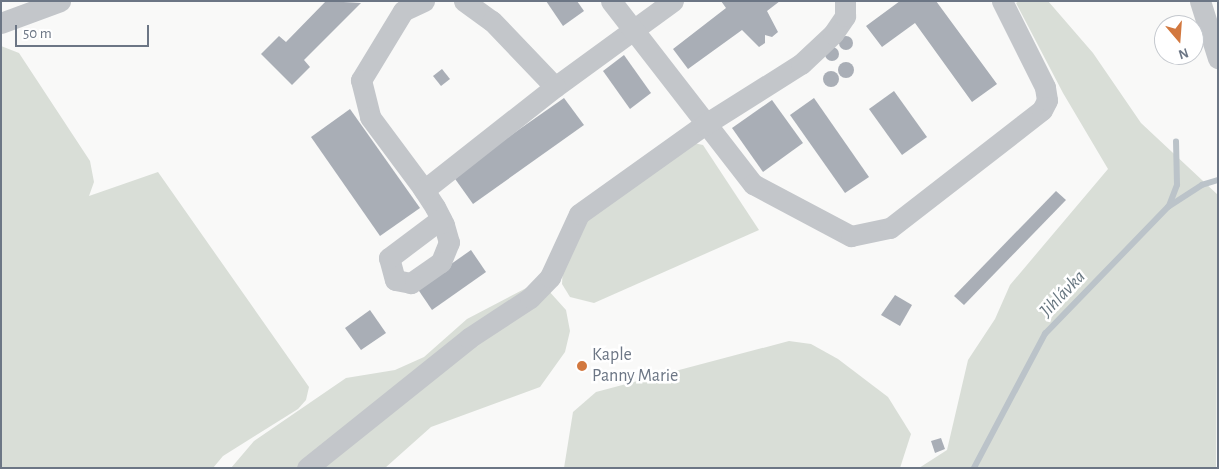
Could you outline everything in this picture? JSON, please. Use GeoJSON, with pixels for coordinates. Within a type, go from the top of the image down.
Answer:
{"type":"FeatureCollection","features":[{"type":"Feature","properties":{"kind":"street"},"geometry":{"type":"LineString","coordinates":[[1,23],[60,1]]}},
{"type":"Feature","properties":{"kind":"street"},"geometry":{"type":"LineString","coordinates":[[424,1],[397,6],[361,80],[363,98],[370,117],[424,190],[441,219]]}},
{"type":"Feature","properties":{"kind":"street"},"geometry":{"type":"LineString","coordinates":[[464,1],[492,21],[555,87]]}},
{"type":"Feature","properties":{"kind":"street"},"geometry":{"type":"LineString","coordinates":[[611,1],[704,125],[753,184],[821,224],[851,236],[890,228],[1042,110],[1047,100],[1044,87],[1002,1]]}},
{"type":"Feature","properties":{"kind":"street"},"geometry":{"type":"LineString","coordinates":[[424,190],[555,87],[673,1]]}},
{"type":"Feature","properties":{"kind":"street"},"geometry":{"type":"LineString","coordinates":[[307,468],[469,338],[530,298],[550,277],[579,214],[704,125],[801,64],[833,34],[845,16],[845,1]]}},
{"type":"Feature","properties":{"kind":"street"},"geometry":{"type":"LineString","coordinates":[[1200,1],[1218,58]]}},
{"type":"Feature","properties":{"kind":"shaded area"},"geometry":{"type":"Polygon","coordinates":[[[1019,1],[1048,1],[1093,53],[1141,123],[1218,195],[1216,468],[919,468],[947,450],[968,360],[995,319],[1010,285],[1108,169],[1063,93],[1016,3],[1019,1]]]}},
{"type":"Feature","properties":{"kind":"shaded area"},"geometry":{"type":"Polygon","coordinates":[[[1,46],[19,53],[90,161],[94,182],[89,196],[158,172],[309,387],[306,400],[298,409],[223,456],[213,468],[1,468],[1,46]]]}},
{"type":"Feature","properties":{"kind":"shaded area"},"geometry":{"type":"Polygon","coordinates":[[[689,142],[703,145],[759,230],[594,303],[570,297],[562,284],[563,265],[582,216],[689,142]]]}},
{"type":"Feature","properties":{"kind":"shaded area"},"geometry":{"type":"Polygon","coordinates":[[[532,285],[548,290],[566,310],[570,331],[565,352],[540,387],[431,427],[385,468],[231,468],[254,441],[346,378],[395,370],[424,357],[467,319],[532,285]]]}},
{"type":"Feature","properties":{"kind":"shaded area"},"geometry":{"type":"Polygon","coordinates":[[[789,341],[811,344],[838,359],[888,397],[911,434],[900,468],[564,468],[573,412],[596,392],[789,341]]]}},
{"type":"Feature","properties":{"kind":"building"},"geometry":{"type":"Polygon","coordinates":[[[326,1],[361,3],[304,60],[310,67],[292,85],[261,54],[279,36],[286,42],[326,1]]]}},
{"type":"Feature","properties":{"kind":"building"},"geometry":{"type":"Polygon","coordinates":[[[546,1],[577,1],[584,11],[563,26],[546,1]]]}},
{"type":"Feature","properties":{"kind":"building"},"geometry":{"type":"Polygon","coordinates":[[[721,1],[780,1],[767,11],[778,32],[772,37],[765,35],[765,43],[759,47],[742,30],[688,69],[673,49],[726,8],[721,1]]]}},
{"type":"Feature","properties":{"kind":"building"},"geometry":{"type":"Polygon","coordinates":[[[900,1],[936,1],[997,84],[972,102],[915,23],[882,47],[866,26],[900,1]]]}},
{"type":"Feature","properties":{"kind":"building"},"geometry":{"type":"Polygon","coordinates":[[[843,36],[849,36],[853,43],[849,50],[843,50],[839,46],[839,40],[843,36]]]}},
{"type":"Feature","properties":{"kind":"building"},"geometry":{"type":"Polygon","coordinates":[[[832,47],[837,49],[839,54],[837,59],[832,61],[827,59],[825,54],[827,49],[832,47]]]}},
{"type":"Feature","properties":{"kind":"building"},"geometry":{"type":"Polygon","coordinates":[[[624,55],[651,93],[630,109],[603,71],[624,55]]]}},
{"type":"Feature","properties":{"kind":"building"},"geometry":{"type":"Polygon","coordinates":[[[846,62],[854,70],[846,78],[838,70],[846,62]]]}},
{"type":"Feature","properties":{"kind":"building"},"geometry":{"type":"Polygon","coordinates":[[[442,69],[450,79],[441,86],[433,76],[442,69]]]}},
{"type":"Feature","properties":{"kind":"building"},"geometry":{"type":"Polygon","coordinates":[[[831,71],[839,79],[831,87],[823,79],[831,71]]]}},
{"type":"Feature","properties":{"kind":"building"},"geometry":{"type":"Polygon","coordinates":[[[894,91],[927,137],[902,155],[869,109],[894,91]]]}},
{"type":"Feature","properties":{"kind":"building"},"geometry":{"type":"Polygon","coordinates":[[[564,98],[584,125],[473,204],[453,176],[564,98]]]}},
{"type":"Feature","properties":{"kind":"building"},"geometry":{"type":"Polygon","coordinates":[[[814,98],[869,177],[845,193],[790,115],[814,98]]]}},
{"type":"Feature","properties":{"kind":"building"},"geometry":{"type":"Polygon","coordinates":[[[772,100],[803,143],[763,172],[732,128],[772,100]]]}},
{"type":"Feature","properties":{"kind":"building"},"geometry":{"type":"Polygon","coordinates":[[[350,109],[420,208],[380,236],[311,137],[350,109]]]}},
{"type":"Feature","properties":{"kind":"building"},"geometry":{"type":"Polygon","coordinates":[[[1056,191],[1066,200],[964,305],[954,296],[1056,191]]]}},
{"type":"Feature","properties":{"kind":"building"},"geometry":{"type":"Polygon","coordinates":[[[471,250],[486,272],[432,310],[417,288],[471,250]]]}},
{"type":"Feature","properties":{"kind":"building"},"geometry":{"type":"Polygon","coordinates":[[[895,295],[912,305],[900,326],[881,315],[895,295]]]}},
{"type":"Feature","properties":{"kind":"building"},"geometry":{"type":"Polygon","coordinates":[[[370,310],[386,333],[361,350],[345,328],[370,310]]]}},
{"type":"Feature","properties":{"kind":"building","name":"Kaple Panny Marie"},"geometry":{"type":"Polygon","coordinates":[[[579,362],[584,362],[587,370],[578,371],[579,362]]]}},
{"type":"Feature","properties":{"kind":"building"},"geometry":{"type":"Polygon","coordinates":[[[941,438],[945,449],[935,453],[931,441],[941,438]]]}},
{"type":"Feature","properties":{"kind":"waterway"},"geometry":{"type":"LineString","coordinates":[[1169,206],[1177,185],[1176,142]]}},
{"type":"Feature","properties":{"kind":"waterway","name":"Jihlávka"},"geometry":{"type":"LineString","coordinates":[[974,468],[1045,334],[1168,207],[1202,185],[1218,180]]}},
{"type":"Feature","properties":{"kind":"place","name":"Kaple Panny Marie"},"geometry":{"type":"Point","coordinates":[582,366]}}]}
